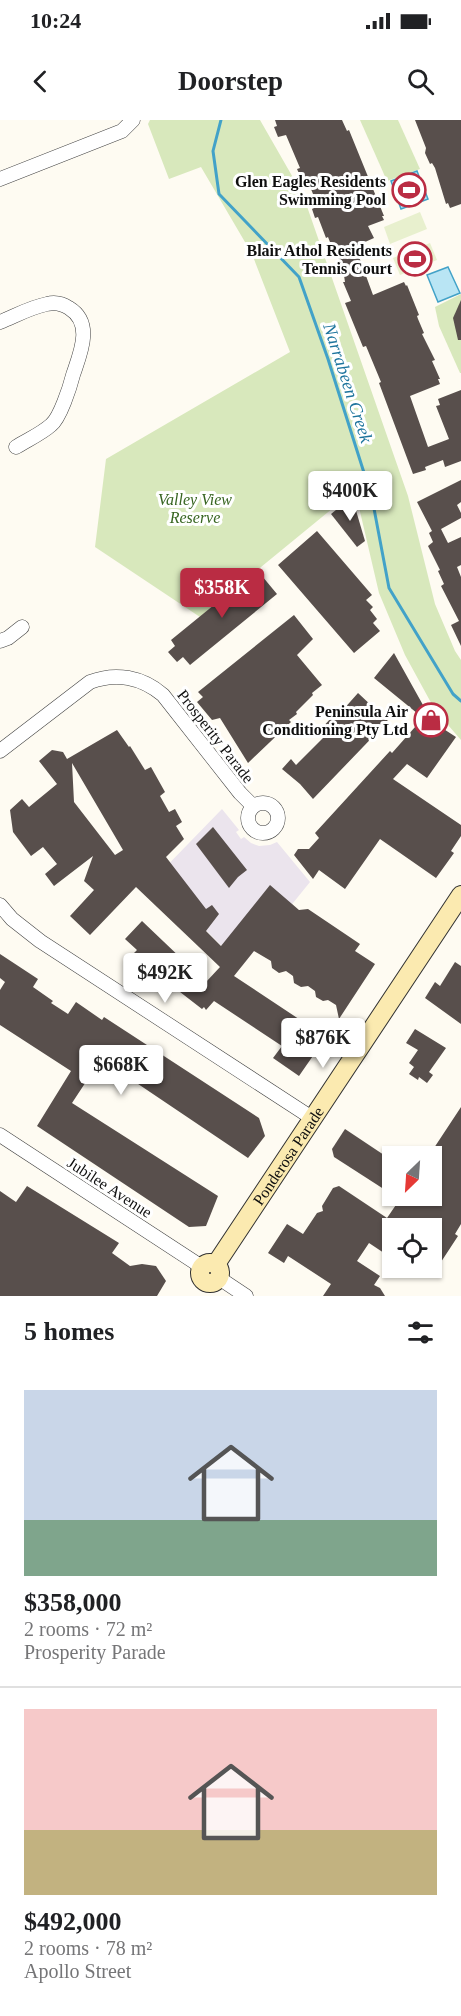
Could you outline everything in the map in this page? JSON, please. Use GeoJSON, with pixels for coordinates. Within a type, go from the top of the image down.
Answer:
{"type":"FeatureCollection","features":[{"type":"Feature","properties":{"kind":"street"},"geometry":{"type":"LineString","coordinates":[[0,179],[122,131],[133,120]]}},
{"type":"Feature","properties":{"kind":"street"},"geometry":{"type":"LineString","coordinates":[[0,322],[39,306],[55,303],[75,312],[84,331],[71,381],[52,424],[16,447]]}},
{"type":"Feature","properties":{"kind":"street"},"geometry":{"type":"LineString","coordinates":[[0,641],[22,627]]}},
{"type":"Feature","properties":{"kind":"street","name":"Prosperity Parade"},"geometry":{"type":"LineString","coordinates":[[0,751],[90,682],[114,676],[140,680],[163,695],[240,793],[253,806]]}},
{"type":"Feature","properties":{"kind":"street","name":"Ponderosa Parade"},"geometry":{"type":"LineString","coordinates":[[208,1277],[461,896]]}},
{"type":"Feature","properties":{"kind":"street"},"geometry":{"type":"LineString","coordinates":[[0,905],[12,919],[39,941],[312,1118]]}},
{"type":"Feature","properties":{"kind":"street","name":"Jubilee Avenue"},"geometry":{"type":"LineString","coordinates":[[0,1135],[208,1277],[246,1296]]}},
{"type":"Feature","properties":{"kind":"shaded area"},"geometry":{"type":"Polygon","coordinates":[[[222,809],[239,830],[236,832],[241,839],[244,837],[259,846],[277,842],[310,882],[242,966],[154,879],[222,809]]]}},
{"type":"Feature","properties":{"kind":"green space","name":"Valley View Reserve"},"geometry":{"type":"Polygon","coordinates":[[[150,120],[260,120],[303,195],[408,496],[435,604],[461,660],[461,740],[435,710],[405,655],[379,593],[355,490],[200,617],[95,547],[106,459],[290,352],[252,254],[201,167],[169,179],[148,124],[150,120]]]}},
{"type":"Feature","properties":{"kind":"green space"},"geometry":{"type":"Polygon","coordinates":[[[360,120],[398,120],[420,169],[387,181],[360,120]]]}},
{"type":"Feature","properties":{"kind":"green space"},"geometry":{"type":"Polygon","coordinates":[[[420,212],[427,229],[390,244],[384,227],[420,212]]]}},
{"type":"Feature","properties":{"kind":"green space","name":"Blair Athol Residents Tennis Court"},"geometry":{"type":"Polygon","coordinates":[[[430,243],[437,260],[400,275],[393,258],[430,243]]]}},
{"type":"Feature","properties":{"kind":"green space"},"geometry":{"type":"Polygon","coordinates":[[[461,294],[460,373],[439,326],[435,307],[461,294]]]}},
{"type":"Feature","properties":{"kind":"water","name":"Glen Eagles Residents Swimming Pool"},"geometry":{"type":"Polygon","coordinates":[[[417,171],[428,199],[401,209],[391,181],[417,171]]]}},
{"type":"Feature","properties":{"kind":"water"},"geometry":{"type":"Polygon","coordinates":[[[448,267],[460,293],[438,302],[427,275],[448,267]]]}},
{"type":"Feature","properties":{"kind":"building"},"geometry":{"type":"Polygon","coordinates":[[[275,120],[342,120],[347,131],[349,130],[384,216],[382,216],[384,220],[368,226],[374,238],[356,246],[358,254],[373,295],[404,282],[419,315],[417,316],[424,333],[422,334],[435,360],[432,361],[440,379],[438,379],[440,384],[410,396],[428,447],[449,439],[436,406],[440,405],[438,399],[461,390],[461,461],[445,467],[443,460],[425,467],[426,470],[413,474],[379,383],[381,382],[366,346],[363,347],[345,303],[351,301],[343,282],[345,282],[343,269],[328,237],[326,238],[318,217],[315,218],[312,209],[317,204],[307,179],[302,180],[297,169],[300,168],[286,135],[278,137],[274,127],[277,126],[275,120]]]}},
{"type":"Feature","properties":{"kind":"building"},"geometry":{"type":"Polygon","coordinates":[[[415,120],[461,120],[461,204],[450,208],[448,203],[446,204],[435,168],[432,163],[430,164],[425,153],[426,148],[415,120]]]}},
{"type":"Feature","properties":{"kind":"building"},"geometry":{"type":"Polygon","coordinates":[[[461,300],[461,340],[458,340],[453,318],[461,300]]]}},
{"type":"Feature","properties":{"kind":"building"},"geometry":{"type":"Polygon","coordinates":[[[461,480],[461,502],[457,505],[461,518],[441,529],[448,543],[461,537],[461,565],[457,567],[461,577],[461,646],[451,625],[459,621],[441,586],[444,584],[438,571],[440,570],[428,546],[433,542],[429,533],[432,531],[417,502],[461,480]]]}},
{"type":"Feature","properties":{"kind":"building"},"geometry":{"type":"Polygon","coordinates":[[[352,497],[365,541],[357,547],[331,514],[352,497]]]}},
{"type":"Feature","properties":{"kind":"building"},"geometry":{"type":"Polygon","coordinates":[[[317,531],[372,595],[366,600],[373,607],[370,610],[377,619],[373,623],[380,631],[354,653],[278,565],[317,531]]]}},
{"type":"Feature","properties":{"kind":"building"},"geometry":{"type":"Polygon","coordinates":[[[257,570],[277,594],[190,665],[183,657],[177,662],[168,652],[175,646],[171,640],[257,570]]]}},
{"type":"Feature","properties":{"kind":"building"},"geometry":{"type":"Polygon","coordinates":[[[294,615],[313,639],[297,655],[322,685],[289,720],[291,722],[248,763],[220,718],[212,720],[197,702],[203,697],[198,692],[294,615]]]}},
{"type":"Feature","properties":{"kind":"building"},"geometry":{"type":"Polygon","coordinates":[[[394,653],[428,714],[440,724],[439,726],[456,737],[427,778],[407,764],[393,779],[461,825],[461,836],[451,851],[454,853],[436,878],[380,839],[345,889],[319,870],[313,879],[294,855],[298,849],[309,849],[319,838],[315,833],[423,718],[374,678],[394,653]]]}},
{"type":"Feature","properties":{"kind":"building"},"geometry":{"type":"Polygon","coordinates":[[[358,693],[388,721],[313,799],[282,769],[291,759],[296,765],[326,735],[320,730],[332,717],[334,720],[358,693]]]}},
{"type":"Feature","properties":{"kind":"building"},"geometry":{"type":"Polygon","coordinates":[[[117,730],[145,770],[151,767],[165,792],[160,796],[169,812],[175,809],[182,822],[176,826],[184,839],[166,857],[206,909],[212,905],[219,914],[206,931],[221,946],[270,885],[299,910],[308,909],[360,944],[355,951],[375,964],[339,1019],[336,1005],[316,997],[315,991],[308,986],[301,987],[294,983],[293,976],[286,971],[279,973],[272,968],[271,961],[254,951],[234,976],[326,1037],[299,1076],[273,1058],[282,1046],[214,1001],[206,1010],[204,1007],[202,1009],[171,985],[168,988],[159,979],[157,981],[131,956],[137,950],[125,939],[142,921],[206,982],[220,967],[136,887],[90,935],[70,916],[94,890],[84,881],[93,856],[54,886],[45,874],[57,864],[43,847],[31,856],[13,832],[10,810],[22,799],[29,807],[57,784],[39,761],[52,750],[63,752],[67,759],[117,730]],[[72,763],[74,802],[115,855],[123,850],[72,763]]]}},
{"type":"Feature","properties":{"kind":"building"},"geometry":{"type":"Polygon","coordinates":[[[213,827],[247,870],[229,888],[196,844],[213,827]]]}},
{"type":"Feature","properties":{"kind":"building"},"geometry":{"type":"Polygon","coordinates":[[[0,954],[38,979],[33,987],[68,1014],[76,1002],[102,1020],[104,1017],[259,1118],[265,1136],[248,1158],[101,1059],[72,1103],[218,1196],[206,1226],[189,1227],[37,1126],[71,1071],[0,1025],[0,990],[5,982],[0,978],[0,954]]]}},
{"type":"Feature","properties":{"kind":"building"},"geometry":{"type":"Polygon","coordinates":[[[455,962],[461,966],[461,1024],[425,998],[435,982],[440,986],[455,962]]]}},
{"type":"Feature","properties":{"kind":"building"},"geometry":{"type":"Polygon","coordinates":[[[415,1029],[446,1048],[429,1072],[433,1075],[427,1083],[409,1074],[414,1067],[409,1063],[418,1050],[406,1043],[415,1029]]]}},
{"type":"Feature","properties":{"kind":"building"},"geometry":{"type":"Polygon","coordinates":[[[461,1107],[461,1224],[455,1234],[458,1236],[442,1260],[442,1218],[387,1218],[395,1206],[442,1206],[442,1146],[435,1146],[461,1107]]]}},
{"type":"Feature","properties":{"kind":"building"},"geometry":{"type":"Polygon","coordinates":[[[345,1129],[382,1154],[382,1188],[334,1157],[332,1149],[345,1129]]]}},
{"type":"Feature","properties":{"kind":"building"},"geometry":{"type":"Polygon","coordinates":[[[27,1186],[119,1243],[112,1253],[130,1266],[142,1264],[156,1266],[166,1281],[157,1296],[0,1296],[0,1191],[16,1202],[27,1186]]]}},
{"type":"Feature","properties":{"kind":"building"},"geometry":{"type":"Polygon","coordinates":[[[339,1186],[387,1218],[382,1218],[382,1252],[369,1243],[357,1261],[380,1276],[374,1285],[380,1288],[385,1296],[323,1296],[331,1284],[288,1256],[284,1263],[268,1253],[287,1224],[303,1234],[317,1213],[323,1211],[322,1206],[333,1188],[339,1186]]]}},
{"type":"Feature","properties":{"kind":"waterway","name":"Narrabeen Creek"},"geometry":{"type":"LineString","coordinates":[[221,120],[213,151],[219,194],[299,277],[328,359],[372,498],[389,588],[453,694],[461,701]]}},
{"type":"Feature","properties":{"kind":"place","name":"Glen Eagles Residents Swimming Pool"},"geometry":{"type":"Point","coordinates":[409,190]}},
{"type":"Feature","properties":{"kind":"place","name":"Blair Athol Residents Tennis Court"},"geometry":{"type":"Point","coordinates":[415,259]}},
{"type":"Feature","properties":{"kind":"place","name":"Peninsula Air Conditioning Pty Ltd"},"geometry":{"type":"Point","coordinates":[431,720]}}]}
